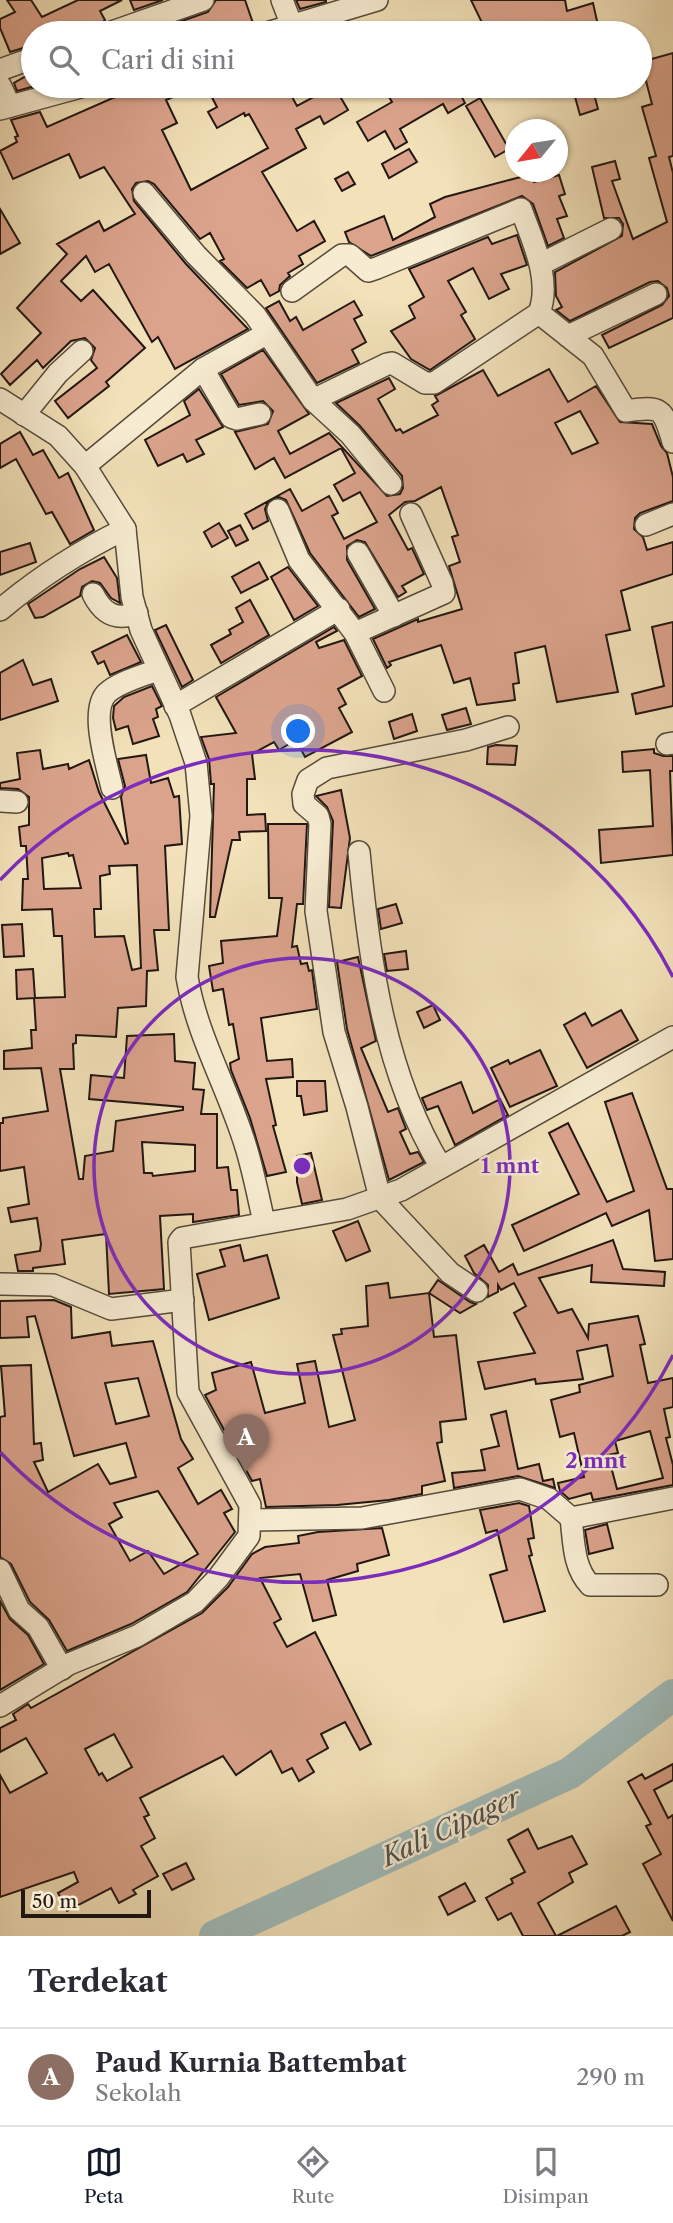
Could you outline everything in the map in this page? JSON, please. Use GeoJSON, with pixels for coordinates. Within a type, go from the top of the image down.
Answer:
{"type":"FeatureCollection","features":[{"type":"Feature","properties":{"kind":"street"},"geometry":{"type":"LineString","coordinates":[[143,21],[203,0]]}},
{"type":"Feature","properties":{"kind":"street"},"geometry":{"type":"LineString","coordinates":[[282,0],[290,21]]}},
{"type":"Feature","properties":{"kind":"street"},"geometry":{"type":"LineString","coordinates":[[304,21],[338,6],[377,0]]}},
{"type":"Feature","properties":{"kind":"street"},"geometry":{"type":"LineString","coordinates":[[0,70],[21,62]]}},
{"type":"Feature","properties":{"kind":"street"},"geometry":{"type":"LineString","coordinates":[[0,85],[5,107],[38,98]]}},
{"type":"Feature","properties":{"kind":"street"},"geometry":{"type":"LineString","coordinates":[[144,193],[196,255],[255,315],[313,400],[350,434],[391,484]]}},
{"type":"Feature","properties":{"kind":"street"},"geometry":{"type":"LineString","coordinates":[[292,291],[342,255],[350,255],[368,271],[521,209],[541,264],[542,303],[538,313],[434,383],[425,383],[392,363],[313,400]]}},
{"type":"Feature","properties":{"kind":"street"},"geometry":{"type":"LineString","coordinates":[[541,264],[611,229]]}},
{"type":"Feature","properties":{"kind":"street"},"geometry":{"type":"LineString","coordinates":[[568,336],[656,293]]}},
{"type":"Feature","properties":{"kind":"street"},"geometry":{"type":"LineString","coordinates":[[538,313],[593,356],[626,411],[652,406],[659,410],[666,419],[673,442]]}},
{"type":"Feature","properties":{"kind":"street"},"geometry":{"type":"LineString","coordinates":[[100,453],[204,369],[266,334]]}},
{"type":"Feature","properties":{"kind":"street"},"geometry":{"type":"LineString","coordinates":[[24,415],[82,351]]}},
{"type":"Feature","properties":{"kind":"street"},"geometry":{"type":"LineString","coordinates":[[204,369],[231,417],[237,419],[260,414]]}},
{"type":"Feature","properties":{"kind":"street"},"geometry":{"type":"LineString","coordinates":[[0,399],[58,436],[100,453],[125,529],[137,613],[157,670],[193,694]]}},
{"type":"Feature","properties":{"kind":"street"},"geometry":{"type":"LineString","coordinates":[[278,510],[299,560],[355,633],[384,691]]}},
{"type":"Feature","properties":{"kind":"street"},"geometry":{"type":"LineString","coordinates":[[355,633],[444,593],[411,513]]}},
{"type":"Feature","properties":{"kind":"street"},"geometry":{"type":"LineString","coordinates":[[646,525],[673,514]]}},
{"type":"Feature","properties":{"kind":"street"},"geometry":{"type":"LineString","coordinates":[[0,610],[34,581],[78,552],[125,529]]}},
{"type":"Feature","properties":{"kind":"street"},"geometry":{"type":"LineString","coordinates":[[358,553],[394,616]]}},
{"type":"Feature","properties":{"kind":"street"},"geometry":{"type":"LineString","coordinates":[[93,594],[105,612],[117,617],[137,613]]}},
{"type":"Feature","properties":{"kind":"street"},"geometry":{"type":"LineString","coordinates":[[193,694],[339,609]]}},
{"type":"Feature","properties":{"kind":"street"},"geometry":{"type":"LineString","coordinates":[[112,788],[98,716],[102,701],[108,692],[157,670]]}},
{"type":"Feature","properties":{"kind":"street"},"geometry":{"type":"LineString","coordinates":[[193,694],[201,816],[187,976],[197,1024],[245,1143],[264,1222]]}},
{"type":"Feature","properties":{"kind":"street"},"geometry":{"type":"LineString","coordinates":[[477,1291],[441,1264],[380,1198],[358,1107],[334,1032],[316,911],[320,824],[318,816],[304,804],[303,794],[308,780],[327,768],[466,740],[508,727]]}},
{"type":"Feature","properties":{"kind":"street"},"geometry":{"type":"LineString","coordinates":[[359,852],[368,942],[380,1007],[416,1121],[441,1167]]}},
{"type":"Feature","properties":{"kind":"street"},"geometry":{"type":"LineString","coordinates":[[0,1706],[62,1669],[169,1620],[195,1602],[218,1578],[249,1536],[252,1520],[243,1491],[188,1392],[179,1242],[182,1238],[347,1209],[401,1190],[673,1037]]}},
{"type":"Feature","properties":{"kind":"street"},"geometry":{"type":"LineString","coordinates":[[0,1284],[53,1284],[111,1309],[183,1300]]}},
{"type":"Feature","properties":{"kind":"street"},"geometry":{"type":"LineString","coordinates":[[252,1520],[362,1518],[520,1489],[549,1499],[571,1518],[577,1562],[581,1576],[590,1585],[657,1584]]}},
{"type":"Feature","properties":{"kind":"street"},"geometry":{"type":"LineString","coordinates":[[571,1518],[673,1498]]}},
{"type":"Feature","properties":{"kind":"street"},"geometry":{"type":"LineString","coordinates":[[0,1570],[19,1610],[38,1627],[62,1669]]}},
{"type":"Feature","properties":{"kind":"building"},"geometry":{"type":"Polygon","coordinates":[[[7,0],[31,0],[42,17],[78,0],[122,0],[100,11],[104,21],[21,21],[21,49],[10,52],[0,28],[0,19],[15,12],[7,0]]]}},
{"type":"Feature","properties":{"kind":"building"},"geometry":{"type":"Polygon","coordinates":[[[130,0],[163,0],[134,10],[130,0]]]}},
{"type":"Feature","properties":{"kind":"building"},"geometry":{"type":"Polygon","coordinates":[[[216,0],[245,0],[252,21],[182,21],[208,12],[216,0]]]}},
{"type":"Feature","properties":{"kind":"building"},"geometry":{"type":"Polygon","coordinates":[[[296,0],[326,0],[326,2],[300,9],[296,0]]]}},
{"type":"Feature","properties":{"kind":"building"},"geometry":{"type":"Polygon","coordinates":[[[471,0],[565,0],[567,11],[593,3],[597,21],[481,21],[471,0]]]}},
{"type":"Feature","properties":{"kind":"building"},"geometry":{"type":"Polygon","coordinates":[[[673,53],[673,156],[669,157],[673,173],[673,318],[609,348],[602,335],[662,305],[669,296],[667,288],[658,281],[650,282],[570,321],[556,310],[562,307],[556,296],[555,272],[622,236],[623,224],[619,218],[604,218],[592,167],[615,161],[620,179],[612,181],[633,239],[667,222],[649,158],[656,156],[642,107],[652,104],[652,59],[673,53]]]}},
{"type":"Feature","properties":{"kind":"building"},"geometry":{"type":"Polygon","coordinates":[[[21,79],[21,90],[17,91],[14,83],[21,79]]]}},
{"type":"Feature","properties":{"kind":"building"},"geometry":{"type":"Polygon","coordinates":[[[113,98],[171,98],[166,100],[177,123],[162,130],[191,190],[268,148],[249,114],[245,116],[244,113],[217,128],[208,112],[217,107],[212,98],[293,98],[297,106],[312,98],[341,98],[348,110],[324,124],[320,116],[296,129],[306,148],[262,172],[297,231],[314,221],[325,241],[299,256],[303,264],[288,273],[290,276],[280,285],[279,291],[270,296],[261,280],[247,288],[220,261],[224,259],[210,233],[200,239],[154,184],[148,181],[136,183],[132,189],[134,201],[186,264],[248,329],[175,369],[158,337],[152,342],[109,264],[95,272],[86,256],[61,281],[81,301],[93,290],[145,348],[106,382],[109,386],[68,418],[55,401],[97,368],[91,360],[95,348],[85,338],[71,341],[43,368],[37,360],[10,385],[1,374],[41,333],[17,308],[67,254],[57,244],[99,221],[104,231],[135,214],[104,167],[80,178],[69,154],[13,179],[0,151],[17,142],[15,137],[18,136],[11,120],[40,112],[47,127],[113,98]]]}},
{"type":"Feature","properties":{"kind":"building"},"geometry":{"type":"Polygon","coordinates":[[[390,98],[462,98],[465,103],[448,113],[443,104],[400,129],[407,142],[395,149],[385,131],[368,141],[357,122],[392,102],[390,98]]]}},
{"type":"Feature","properties":{"kind":"building"},"geometry":{"type":"Polygon","coordinates":[[[480,98],[505,142],[505,151],[495,157],[466,106],[480,98]]]}},
{"type":"Feature","properties":{"kind":"building"},"geometry":{"type":"Polygon","coordinates":[[[575,98],[595,98],[598,109],[580,115],[575,98]]]}},
{"type":"Feature","properties":{"kind":"building"},"geometry":{"type":"Polygon","coordinates":[[[409,149],[417,162],[389,178],[382,164],[409,149]]]}},
{"type":"Feature","properties":{"kind":"building"},"geometry":{"type":"Polygon","coordinates":[[[348,172],[355,184],[342,191],[335,179],[348,172]]]}},
{"type":"Feature","properties":{"kind":"building"},"geometry":{"type":"Polygon","coordinates":[[[505,181],[561,182],[565,194],[559,196],[567,216],[557,219],[564,238],[548,246],[533,204],[522,196],[371,256],[349,242],[345,232],[384,216],[393,240],[435,217],[430,204],[445,197],[505,181]]]}},
{"type":"Feature","properties":{"kind":"building"},"geometry":{"type":"Polygon","coordinates":[[[0,209],[20,243],[0,254],[0,209]]]}},
{"type":"Feature","properties":{"kind":"building"},"geometry":{"type":"Polygon","coordinates":[[[517,235],[527,265],[501,274],[509,289],[489,299],[473,268],[448,281],[466,312],[461,315],[475,339],[430,370],[411,359],[391,331],[415,318],[409,306],[424,297],[409,269],[488,237],[492,244],[517,235]]]}},
{"type":"Feature","properties":{"kind":"building"},"geometry":{"type":"Polygon","coordinates":[[[279,301],[290,321],[296,317],[303,330],[354,301],[362,315],[354,319],[366,342],[352,350],[359,363],[317,383],[266,308],[279,301]]]}},
{"type":"Feature","properties":{"kind":"building"},"geometry":{"type":"Polygon","coordinates":[[[263,350],[309,414],[278,431],[290,454],[329,433],[387,496],[400,494],[403,488],[402,476],[360,426],[336,403],[389,378],[395,389],[378,399],[396,431],[400,429],[403,433],[438,415],[432,405],[438,401],[435,396],[483,370],[498,396],[549,369],[568,402],[596,386],[620,422],[652,424],[661,446],[667,453],[673,477],[673,501],[640,513],[635,518],[634,529],[643,537],[647,550],[673,542],[673,574],[621,591],[630,630],[606,635],[618,692],[557,702],[545,646],[515,653],[519,683],[513,684],[515,700],[477,705],[470,678],[454,683],[441,645],[389,662],[391,665],[387,668],[373,639],[418,619],[418,622],[462,609],[449,566],[460,562],[452,537],[458,535],[441,487],[415,501],[405,502],[389,515],[408,550],[412,548],[424,574],[402,586],[406,592],[398,597],[365,542],[357,540],[347,546],[347,560],[375,609],[359,617],[310,553],[286,500],[279,497],[268,502],[265,509],[268,521],[253,529],[245,514],[290,489],[302,511],[329,496],[338,513],[332,516],[344,539],[377,522],[360,492],[343,501],[334,485],[355,473],[341,448],[285,478],[274,458],[255,469],[235,432],[268,424],[273,411],[263,401],[239,405],[221,374],[263,350]],[[580,411],[555,423],[572,454],[598,443],[580,411]]]}},
{"type":"Feature","properties":{"kind":"building"},"geometry":{"type":"Polygon","coordinates":[[[199,389],[223,427],[196,440],[204,454],[187,462],[183,454],[158,466],[145,440],[190,415],[184,401],[199,389]]]}},
{"type":"Feature","properties":{"kind":"building"},"geometry":{"type":"Polygon","coordinates":[[[20,432],[33,455],[43,450],[59,478],[68,473],[94,530],[70,544],[52,512],[46,514],[16,459],[0,468],[0,444],[20,432]]]}},
{"type":"Feature","properties":{"kind":"building"},"geometry":{"type":"Polygon","coordinates":[[[219,523],[228,538],[212,547],[204,532],[219,523]]]}},
{"type":"Feature","properties":{"kind":"building"},"geometry":{"type":"Polygon","coordinates":[[[240,525],[248,540],[236,546],[228,531],[240,525]]]}},
{"type":"Feature","properties":{"kind":"building"},"geometry":{"type":"Polygon","coordinates":[[[30,543],[36,562],[0,575],[0,552],[30,543]]]}},
{"type":"Feature","properties":{"kind":"building"},"geometry":{"type":"Polygon","coordinates":[[[104,557],[117,578],[120,603],[111,598],[100,583],[92,581],[82,587],[80,596],[43,617],[35,618],[28,604],[80,569],[104,557]]]}},
{"type":"Feature","properties":{"kind":"building"},"geometry":{"type":"Polygon","coordinates":[[[259,562],[268,579],[241,593],[232,577],[259,562]]]}},
{"type":"Feature","properties":{"kind":"building"},"geometry":{"type":"Polygon","coordinates":[[[288,567],[318,606],[294,620],[271,577],[288,567]]]}},
{"type":"Feature","properties":{"kind":"building"},"geometry":{"type":"Polygon","coordinates":[[[250,600],[269,635],[221,663],[211,645],[231,634],[229,630],[243,622],[236,608],[250,600]]]}},
{"type":"Feature","properties":{"kind":"building"},"geometry":{"type":"Polygon","coordinates":[[[673,622],[673,706],[636,714],[632,694],[664,686],[652,627],[673,622]]]}},
{"type":"Feature","properties":{"kind":"building"},"geometry":{"type":"Polygon","coordinates":[[[166,625],[193,680],[182,687],[155,630],[166,625]]]}},
{"type":"Feature","properties":{"kind":"building"},"geometry":{"type":"Polygon","coordinates":[[[334,627],[337,631],[316,642],[319,648],[344,640],[362,676],[338,689],[346,704],[339,708],[352,732],[305,757],[296,740],[279,750],[274,742],[252,754],[255,779],[247,779],[247,815],[265,814],[266,831],[239,832],[240,840],[232,840],[215,917],[210,917],[214,784],[211,784],[209,759],[201,737],[236,733],[216,697],[334,627]]]}},
{"type":"Feature","properties":{"kind":"building"},"geometry":{"type":"Polygon","coordinates":[[[127,635],[141,662],[110,675],[104,661],[98,664],[92,652],[127,635]]]}},
{"type":"Feature","properties":{"kind":"building"},"geometry":{"type":"Polygon","coordinates":[[[23,660],[33,685],[51,679],[58,701],[0,720],[0,673],[23,660]]]}},
{"type":"Feature","properties":{"kind":"building"},"geometry":{"type":"Polygon","coordinates":[[[152,686],[162,706],[156,709],[158,717],[153,719],[159,736],[133,744],[128,726],[116,730],[114,706],[124,697],[152,686]]]}},
{"type":"Feature","properties":{"kind":"building"},"geometry":{"type":"Polygon","coordinates":[[[466,708],[471,724],[447,730],[442,715],[466,708]]]}},
{"type":"Feature","properties":{"kind":"building"},"geometry":{"type":"Polygon","coordinates":[[[412,714],[417,731],[394,739],[389,722],[412,714]]]}},
{"type":"Feature","properties":{"kind":"building"},"geometry":{"type":"Polygon","coordinates":[[[517,746],[515,765],[487,764],[488,747],[517,746]]]}},
{"type":"Feature","properties":{"kind":"building"},"geometry":{"type":"Polygon","coordinates":[[[654,749],[654,753],[673,756],[673,771],[670,771],[673,855],[601,863],[599,830],[653,826],[650,770],[623,772],[622,752],[654,749]]]}},
{"type":"Feature","properties":{"kind":"building"},"geometry":{"type":"Polygon","coordinates":[[[40,750],[43,769],[68,764],[69,769],[89,760],[99,792],[125,844],[128,843],[121,797],[125,786],[118,759],[146,755],[151,783],[168,778],[174,797],[179,796],[182,844],[165,846],[169,930],[154,930],[158,970],[147,971],[146,1006],[118,1008],[116,1037],[76,1035],[76,1043],[73,1044],[74,1069],[60,1069],[79,1179],[83,1179],[85,1156],[113,1151],[116,1121],[183,1110],[183,1107],[89,1099],[91,1075],[124,1078],[127,1036],[174,1034],[175,1061],[195,1063],[193,1089],[204,1090],[201,1114],[217,1114],[217,1168],[228,1167],[231,1190],[237,1190],[239,1215],[193,1222],[193,1214],[160,1216],[164,1289],[109,1294],[106,1234],[62,1240],[65,1264],[33,1268],[33,1271],[18,1271],[15,1255],[40,1251],[41,1244],[37,1218],[11,1222],[8,1208],[29,1204],[24,1167],[0,1171],[0,1123],[3,1123],[3,1118],[48,1111],[41,1068],[4,1069],[4,1051],[32,1048],[31,1030],[36,1030],[34,998],[17,999],[16,970],[33,969],[35,998],[65,997],[62,936],[54,936],[52,909],[22,910],[23,879],[28,879],[26,846],[21,846],[19,827],[29,825],[29,797],[18,789],[0,788],[0,783],[20,779],[17,753],[40,750]],[[68,853],[42,858],[44,889],[81,888],[73,855],[69,856],[68,853]],[[137,865],[109,866],[110,874],[100,876],[101,909],[94,909],[95,937],[124,936],[132,970],[141,968],[137,865]],[[142,1142],[144,1173],[152,1173],[153,1176],[195,1171],[195,1145],[142,1142]]]}},
{"type":"Feature","properties":{"kind":"building"},"geometry":{"type":"Polygon","coordinates":[[[341,790],[350,838],[341,908],[329,907],[333,821],[327,807],[316,796],[341,790]]]}},
{"type":"Feature","properties":{"kind":"building"},"geometry":{"type":"Polygon","coordinates":[[[268,824],[307,824],[303,904],[297,904],[292,947],[297,946],[301,964],[307,963],[309,971],[312,970],[317,1009],[261,1018],[267,1061],[292,1059],[293,1077],[266,1079],[276,1125],[273,1126],[286,1172],[267,1176],[250,1118],[231,1070],[230,1063],[239,1059],[233,1024],[229,1025],[223,989],[213,991],[209,966],[223,963],[221,941],[277,936],[282,898],[269,898],[268,824]]]}},
{"type":"Feature","properties":{"kind":"building"},"geometry":{"type":"Polygon","coordinates":[[[396,904],[402,923],[381,929],[378,909],[396,904]]]}},
{"type":"Feature","properties":{"kind":"building"},"geometry":{"type":"Polygon","coordinates":[[[22,924],[24,956],[4,957],[2,925],[22,924]]]}},
{"type":"Feature","properties":{"kind":"building"},"geometry":{"type":"Polygon","coordinates":[[[406,951],[408,969],[387,971],[384,954],[406,951]]]}},
{"type":"Feature","properties":{"kind":"building"},"geometry":{"type":"Polygon","coordinates":[[[358,957],[376,1041],[361,1048],[388,1112],[398,1108],[406,1129],[400,1132],[410,1154],[418,1152],[424,1162],[389,1180],[347,1029],[337,962],[358,957]]]}},
{"type":"Feature","properties":{"kind":"building"},"geometry":{"type":"Polygon","coordinates":[[[433,1005],[440,1020],[424,1028],[417,1012],[433,1005]]]}},
{"type":"Feature","properties":{"kind":"building"},"geometry":{"type":"Polygon","coordinates":[[[621,1010],[638,1040],[587,1068],[564,1025],[585,1013],[592,1026],[621,1010]]]}},
{"type":"Feature","properties":{"kind":"building"},"geometry":{"type":"Polygon","coordinates":[[[540,1050],[557,1086],[510,1107],[491,1068],[508,1060],[510,1064],[540,1050]]]}},
{"type":"Feature","properties":{"kind":"building"},"geometry":{"type":"Polygon","coordinates":[[[297,1081],[325,1081],[327,1111],[304,1115],[301,1096],[297,1096],[297,1081]]]}},
{"type":"Feature","properties":{"kind":"building"},"geometry":{"type":"Polygon","coordinates":[[[461,1082],[473,1113],[500,1099],[508,1115],[455,1145],[438,1106],[427,1110],[422,1098],[461,1082]]]}},
{"type":"Feature","properties":{"kind":"building"},"geometry":{"type":"Polygon","coordinates":[[[632,1093],[667,1189],[673,1189],[673,1259],[655,1261],[649,1210],[612,1226],[606,1213],[524,1251],[512,1225],[579,1194],[549,1133],[568,1123],[607,1202],[634,1191],[605,1102],[632,1093]]]}},
{"type":"Feature","properties":{"kind":"building"},"geometry":{"type":"Polygon","coordinates":[[[311,1153],[322,1200],[302,1204],[297,1182],[297,1156],[311,1153]]]}},
{"type":"Feature","properties":{"kind":"building"},"geometry":{"type":"Polygon","coordinates":[[[358,1221],[370,1251],[346,1261],[333,1231],[358,1221]]]}},
{"type":"Feature","properties":{"kind":"building"},"geometry":{"type":"Polygon","coordinates":[[[613,1240],[623,1269],[665,1272],[664,1286],[591,1282],[592,1265],[539,1278],[558,1313],[572,1309],[588,1338],[589,1324],[638,1316],[645,1344],[640,1345],[648,1383],[673,1378],[673,1407],[664,1409],[670,1437],[666,1438],[673,1465],[673,1485],[593,1500],[591,1493],[569,1499],[560,1491],[558,1483],[584,1477],[574,1433],[560,1437],[551,1400],[580,1392],[579,1385],[613,1376],[607,1345],[577,1351],[583,1379],[536,1384],[535,1379],[485,1389],[478,1362],[535,1353],[514,1313],[526,1306],[514,1283],[501,1290],[498,1285],[498,1292],[488,1297],[488,1285],[474,1273],[465,1256],[484,1245],[499,1272],[513,1264],[518,1275],[613,1240]],[[650,1431],[615,1441],[618,1453],[608,1455],[617,1489],[663,1478],[650,1431]]]}},
{"type":"Feature","properties":{"kind":"building"},"geometry":{"type":"Polygon","coordinates":[[[240,1245],[244,1261],[267,1255],[279,1298],[209,1320],[197,1274],[225,1266],[220,1250],[240,1245]]]}},
{"type":"Feature","properties":{"kind":"building"},"geometry":{"type":"Polygon","coordinates":[[[438,1280],[476,1304],[460,1313],[429,1293],[438,1280]]]}},
{"type":"Feature","properties":{"kind":"building"},"geometry":{"type":"Polygon","coordinates":[[[388,1283],[390,1298],[429,1293],[434,1337],[456,1335],[466,1419],[440,1422],[442,1442],[437,1443],[445,1481],[422,1486],[422,1494],[389,1500],[266,1507],[260,1479],[252,1481],[205,1395],[216,1390],[212,1373],[251,1362],[265,1413],[305,1403],[297,1364],[315,1361],[329,1427],[355,1420],[333,1335],[342,1334],[341,1329],[368,1326],[366,1286],[388,1283]]]}},
{"type":"Feature","properties":{"kind":"building"},"geometry":{"type":"Polygon","coordinates":[[[54,1300],[71,1307],[72,1338],[110,1332],[112,1346],[153,1341],[181,1439],[193,1459],[178,1468],[198,1504],[221,1490],[232,1509],[224,1513],[235,1532],[187,1592],[131,1624],[67,1651],[49,1620],[30,1602],[11,1564],[0,1557],[0,1417],[5,1416],[1,1366],[31,1365],[34,1444],[41,1443],[43,1460],[34,1462],[48,1492],[98,1464],[110,1484],[136,1477],[126,1443],[74,1456],[35,1316],[27,1317],[29,1337],[0,1338],[0,1301],[54,1300]],[[138,1378],[105,1383],[116,1424],[149,1416],[138,1378]],[[158,1491],[114,1503],[122,1517],[109,1524],[130,1561],[148,1551],[164,1574],[198,1554],[158,1491]]]}},
{"type":"Feature","properties":{"kind":"building"},"geometry":{"type":"Polygon","coordinates":[[[506,1411],[518,1469],[539,1464],[543,1481],[553,1479],[555,1488],[518,1476],[454,1488],[452,1473],[485,1470],[481,1450],[499,1446],[491,1415],[506,1411]]]}},
{"type":"Feature","properties":{"kind":"building"},"geometry":{"type":"Polygon","coordinates":[[[519,1503],[529,1506],[534,1538],[528,1539],[532,1555],[529,1556],[545,1611],[504,1622],[490,1575],[507,1570],[497,1530],[486,1533],[480,1510],[519,1503]]]}},
{"type":"Feature","properties":{"kind":"building"},"geometry":{"type":"Polygon","coordinates":[[[607,1524],[613,1548],[589,1554],[585,1530],[607,1524]]]}},
{"type":"Feature","properties":{"kind":"building"},"geometry":{"type":"Polygon","coordinates":[[[382,1528],[389,1555],[357,1564],[358,1571],[327,1580],[336,1615],[313,1621],[300,1574],[260,1578],[281,1619],[274,1623],[287,1647],[315,1632],[371,1744],[360,1750],[345,1722],[321,1734],[328,1748],[307,1760],[314,1772],[299,1781],[292,1768],[282,1773],[271,1751],[236,1775],[223,1756],[140,1798],[149,1815],[144,1817],[155,1838],[141,1846],[158,1876],[133,1890],[136,1894],[119,1903],[111,1888],[67,1911],[58,1893],[78,1882],[74,1872],[0,1897],[0,1775],[10,1793],[47,1773],[26,1738],[0,1752],[0,1728],[16,1720],[13,1714],[28,1704],[31,1708],[202,1613],[228,1587],[252,1554],[265,1547],[299,1543],[298,1536],[382,1528]],[[114,1734],[85,1749],[99,1775],[102,1773],[107,1781],[132,1767],[114,1734]]]}},
{"type":"Feature","properties":{"kind":"building"},"geometry":{"type":"Polygon","coordinates":[[[0,1601],[10,1619],[28,1635],[44,1664],[0,1690],[0,1601]]]}},
{"type":"Feature","properties":{"kind":"building"},"geometry":{"type":"Polygon","coordinates":[[[673,1764],[673,1780],[654,1790],[668,1818],[673,1815],[673,1921],[643,1864],[661,1854],[646,1826],[651,1824],[628,1782],[642,1774],[645,1779],[673,1764]]]}},
{"type":"Feature","properties":{"kind":"building"},"geometry":{"type":"Polygon","coordinates":[[[528,1829],[538,1849],[572,1836],[587,1864],[569,1873],[573,1882],[538,1903],[556,1936],[523,1936],[511,1913],[498,1920],[486,1898],[513,1883],[511,1879],[525,1872],[508,1840],[528,1829]]]}},
{"type":"Feature","properties":{"kind":"building"},"geometry":{"type":"Polygon","coordinates":[[[186,1863],[194,1879],[172,1890],[163,1874],[186,1863]]]}},
{"type":"Feature","properties":{"kind":"building"},"geometry":{"type":"Polygon","coordinates":[[[465,1883],[475,1901],[448,1915],[439,1897],[465,1883]]]}},
{"type":"Feature","properties":{"kind":"building"},"geometry":{"type":"Polygon","coordinates":[[[616,1906],[630,1932],[622,1936],[557,1936],[616,1906]]]}},
{"type":"Feature","properties":{"kind":"waterway","name":"Kali Cipager"},"geometry":{"type":"LineString","coordinates":[[215,1936],[570,1773],[673,1695]]}},
{"type":"Feature","properties":{"kind":"place","name":"Paud Kurnia Battembat"},"geometry":{"type":"Point","coordinates":[246,1472]}}]}
